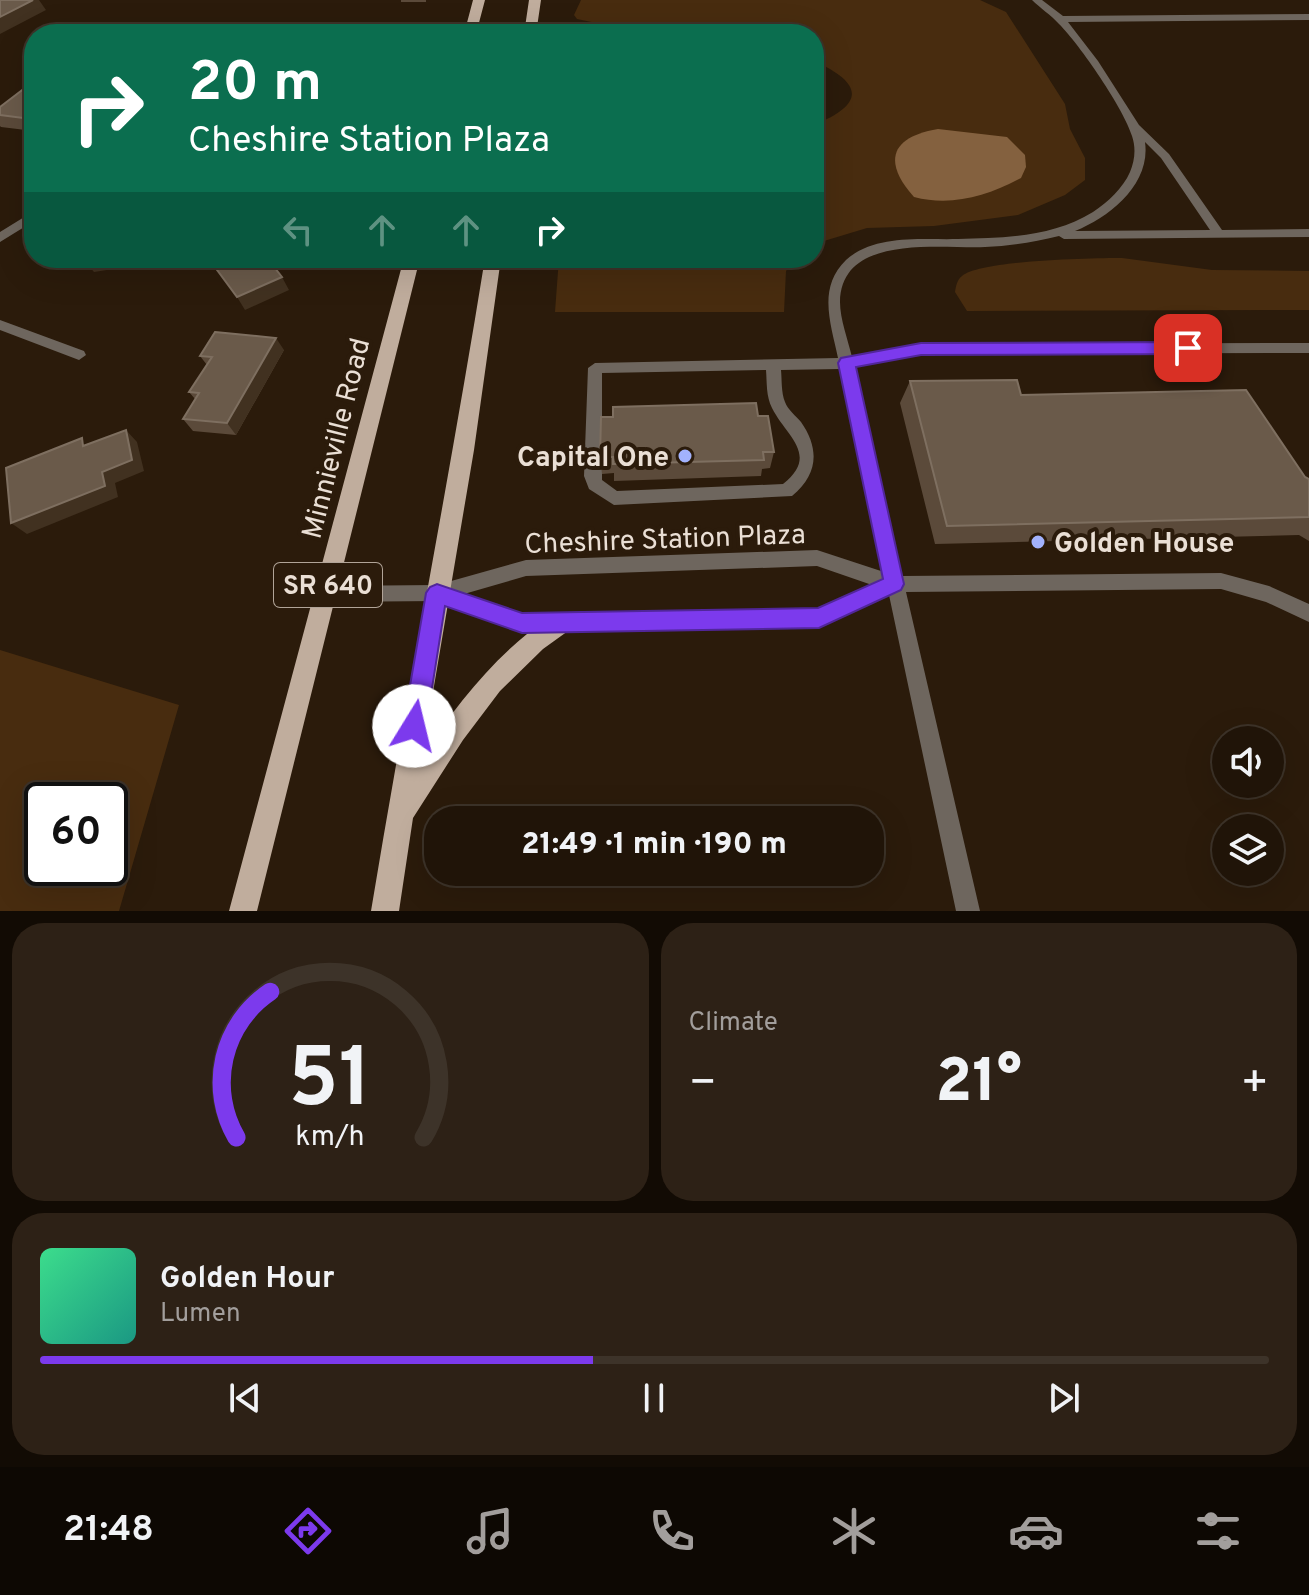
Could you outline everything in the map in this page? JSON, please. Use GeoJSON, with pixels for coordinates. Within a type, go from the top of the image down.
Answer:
{"type":"FeatureCollection","features":[{"type":"Feature","properties":{"kind":"main road"},"geometry":{"type":"LineString","coordinates":[[473,24],[479,0]]}},
{"type":"Feature","properties":{"kind":"main road"},"geometry":{"type":"LineString","coordinates":[[531,24],[535,0]]}},
{"type":"Feature","properties":{"kind":"main road","name":"Minnieville Road"},"geometry":{"type":"LineString","coordinates":[[243,911],[409,268]]}},
{"type":"Feature","properties":{"kind":"main road"},"geometry":{"type":"LineString","coordinates":[[385,911],[437,593],[464,450],[491,268]]}},
{"type":"Feature","properties":{"kind":"main road"},"geometry":{"type":"LineString","coordinates":[[400,815],[459,724],[488,687],[519,653],[560,623]]}},
{"type":"Feature","properties":{"kind":"street"},"geometry":{"type":"LineString","coordinates":[[1036,0],[1062,19],[1137,128],[1165,156],[1219,234]]}},
{"type":"Feature","properties":{"kind":"street"},"geometry":{"type":"LineString","coordinates":[[1062,19],[1309,17]]}},
{"type":"Feature","properties":{"kind":"street"},"geometry":{"type":"LineString","coordinates":[[1046,235],[1083,223],[1115,203],[1138,170],[1142,151],[1137,128]]}},
{"type":"Feature","properties":{"kind":"street"},"geometry":{"type":"LineString","coordinates":[[0,238],[24,222]]}},
{"type":"Feature","properties":{"kind":"street"},"geometry":{"type":"LineString","coordinates":[[968,911],[833,304],[835,286],[844,267],[878,248],[899,245],[1000,242],[1046,235],[1309,233]]}},
{"type":"Feature","properties":{"kind":"street"},"geometry":{"type":"LineString","coordinates":[[0,325],[79,355]]}},
{"type":"Feature","properties":{"kind":"street"},"geometry":{"type":"LineString","coordinates":[[773,365],[779,407],[800,432],[808,449],[808,464],[795,485],[786,491],[614,498],[595,484],[592,476],[595,368],[847,363],[921,349],[1309,348]]}},
{"type":"Feature","properties":{"kind":"street","name":"Cheshire Station Plaza"},"geometry":{"type":"LineString","coordinates":[[325,594],[437,593],[526,568],[817,558],[894,584],[1221,581],[1269,594],[1309,613]]}},
{"type":"Feature","properties":{"kind":"street","name":"Cheshire Station Plaza"},"geometry":{"type":"LineString","coordinates":[[437,593],[522,623],[819,618],[894,584]]}},
{"type":"Feature","properties":{"kind":"shaded area"},"geometry":{"type":"Polygon","coordinates":[[[581,0],[980,0],[1006,12],[1065,104],[1070,129],[1085,158],[1085,180],[1065,195],[1018,215],[934,226],[867,228],[824,241],[824,120],[843,109],[852,93],[842,77],[824,66],[824,24],[601,24],[577,19],[574,15],[581,0]]]}},
{"type":"Feature","properties":{"kind":"shaded area"},"geometry":{"type":"Polygon","coordinates":[[[938,129],[1007,137],[1025,155],[1026,167],[1021,178],[969,198],[942,201],[914,197],[898,172],[896,152],[910,138],[938,129]]]}},
{"type":"Feature","properties":{"kind":"shaded area"},"geometry":{"type":"Polygon","coordinates":[[[1122,258],[1212,270],[1309,271],[1309,310],[967,311],[955,292],[962,276],[991,266],[1122,258]]]}},
{"type":"Feature","properties":{"kind":"shaded area"},"geometry":{"type":"Polygon","coordinates":[[[558,268],[788,268],[784,312],[555,312],[558,268]]]}},
{"type":"Feature","properties":{"kind":"shaded area"},"geometry":{"type":"Polygon","coordinates":[[[0,650],[179,705],[128,880],[128,782],[24,782],[24,886],[126,886],[119,911],[0,911],[0,650]]]}},
{"type":"Feature","properties":{"kind":"building"},"geometry":{"type":"Polygon","coordinates":[[[0,0],[33,0],[0,17],[0,0]]]}},
{"type":"Feature","properties":{"kind":"building"},"geometry":{"type":"Polygon","coordinates":[[[24,89],[24,118],[0,115],[0,107],[24,89]]]}},
{"type":"Feature","properties":{"kind":"building"},"geometry":{"type":"Polygon","coordinates":[[[216,268],[275,268],[282,277],[237,297],[216,268]]]}},
{"type":"Feature","properties":{"kind":"building"},"geometry":{"type":"Polygon","coordinates":[[[215,332],[276,338],[227,423],[183,419],[199,393],[189,392],[212,357],[200,356],[215,332]]]}},
{"type":"Feature","properties":{"kind":"building"},"geometry":{"type":"Polygon","coordinates":[[[1017,380],[1021,395],[1246,390],[1309,479],[1309,517],[947,526],[910,381],[1017,380]]]}},
{"type":"Feature","properties":{"kind":"building","name":"Capital One"},"geometry":{"type":"Polygon","coordinates":[[[756,403],[758,416],[768,416],[774,452],[763,452],[764,460],[613,464],[613,457],[600,457],[601,417],[613,417],[613,407],[756,403]]]}},
{"type":"Feature","properties":{"kind":"building"},"geometry":{"type":"Polygon","coordinates":[[[126,430],[132,460],[102,472],[105,486],[11,523],[6,468],[82,438],[83,446],[126,430]]]}},
{"type":"Feature","properties":{"kind":"place","name":"Capital One"},"geometry":{"type":"Point","coordinates":[685,456]}},
{"type":"Feature","properties":{"kind":"place","name":"Golden House"},"geometry":{"type":"Point","coordinates":[1038,542]}},
{"type":"Feature","properties":{"kind":"route"},"geometry":{"type":"LineString","coordinates":[[414,726],[437,593],[522,623],[819,618],[894,584],[847,363],[921,349],[1188,348]]}}]}
